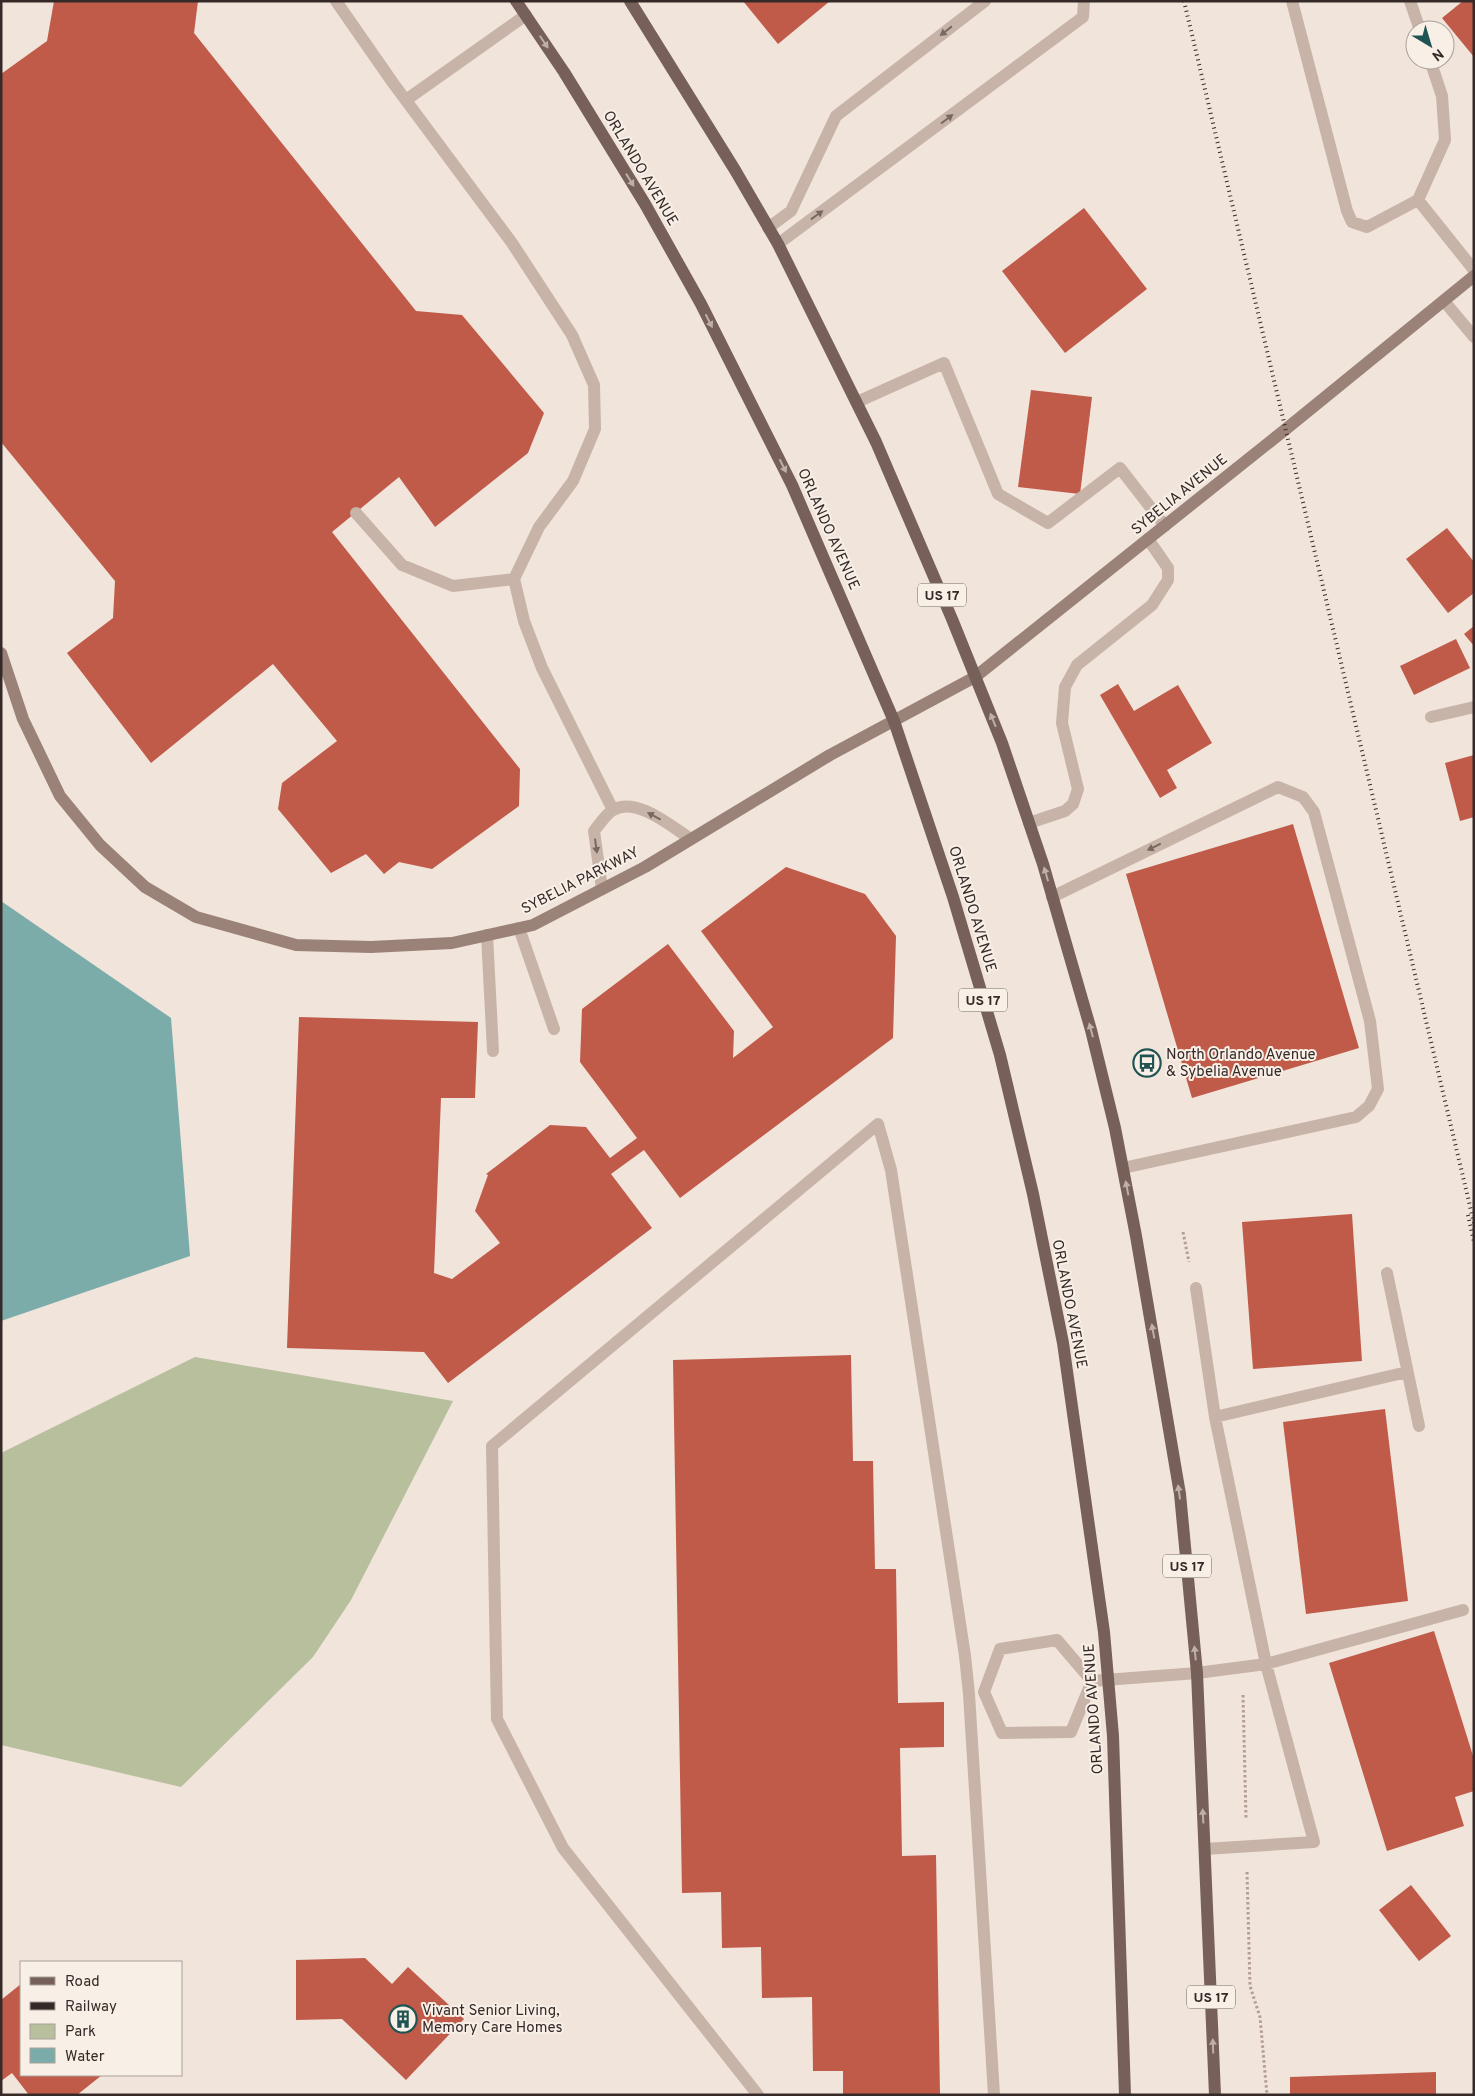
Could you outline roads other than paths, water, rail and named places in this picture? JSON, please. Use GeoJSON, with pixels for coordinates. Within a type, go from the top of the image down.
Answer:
{"type":"FeatureCollection","features":[{"type":"Feature","properties":{"kind":"main road","name":"ORLANDO AVENUE"},"geometry":{"type":"LineString","coordinates":[[516,1],[564,72],[645,204],[701,304],[792,485],[894,721],[953,897],[1000,1055],[1033,1194],[1063,1343],[1110,1678],[1126,2095]]}},
{"type":"Feature","properties":{"kind":"main road","name":"US 17"},"geometry":{"type":"LineString","coordinates":[[630,1],[735,170],[778,244],[876,442],[1002,743],[1029,822],[1091,1030],[1123,1168],[1157,1351],[1180,1494],[1197,1672],[1215,2095]]}},
{"type":"Feature","properties":{"kind":"street"},"geometry":{"type":"LineString","coordinates":[[336,1],[517,251],[572,335],[594,385],[596,429],[573,481],[539,527],[514,579],[524,621],[542,668],[613,810]]}},
{"type":"Feature","properties":{"kind":"street"},"geometry":{"type":"LineString","coordinates":[[768,228],[791,211],[836,116],[985,1]]}},
{"type":"Feature","properties":{"kind":"street"},"geometry":{"type":"LineString","coordinates":[[778,244],[1083,17],[1084,1]]}},
{"type":"Feature","properties":{"kind":"street"},"geometry":{"type":"LineString","coordinates":[[1292,1],[1347,211],[1352,222],[1367,227],[1418,200],[1445,140],[1442,96],[1433,70]]}},
{"type":"Feature","properties":{"kind":"street"},"geometry":{"type":"LineString","coordinates":[[1410,1],[1417,20]]}},
{"type":"Feature","properties":{"kind":"street"},"geometry":{"type":"LineString","coordinates":[[406,100],[526,15]]}},
{"type":"Feature","properties":{"kind":"street"},"geometry":{"type":"LineString","coordinates":[[1418,200],[1474,270]]}},
{"type":"Feature","properties":{"kind":"street","name":"SYBELIA AVENUE"},"geometry":{"type":"LineString","coordinates":[[894,721],[975,677],[1148,540],[1474,276]]}},
{"type":"Feature","properties":{"kind":"street"},"geometry":{"type":"LineString","coordinates":[[1444,301],[1474,337]]}},
{"type":"Feature","properties":{"kind":"street"},"geometry":{"type":"LineString","coordinates":[[857,402],[944,363],[998,494],[1048,524],[1120,468],[1165,526]]}},
{"type":"Feature","properties":{"kind":"street"},"geometry":{"type":"LineString","coordinates":[[356,513],[402,565],[453,586],[514,579]]}},
{"type":"Feature","properties":{"kind":"street"},"geometry":{"type":"LineString","coordinates":[[1029,822],[1065,811],[1073,804],[1078,789],[1062,724],[1065,688],[1077,665],[1152,605],[1168,580],[1168,568],[1148,540]]}},
{"type":"Feature","properties":{"kind":"street","name":"SYBELIA PARKWAY"},"geometry":{"type":"LineString","coordinates":[[1,654],[23,720],[60,796],[100,845],[145,887],[196,917],[296,945],[371,948],[452,943],[533,925],[602,890],[830,755],[894,721]]}},
{"type":"Feature","properties":{"kind":"street"},"geometry":{"type":"LineString","coordinates":[[1431,717],[1474,706]]}},
{"type":"Feature","properties":{"kind":"street"},"geometry":{"type":"LineString","coordinates":[[1052,897],[1278,786],[1303,797],[1314,812],[1370,1022],[1378,1089],[1370,1106],[1356,1117],[1123,1168]]}},
{"type":"Feature","properties":{"kind":"street"},"geometry":{"type":"LineString","coordinates":[[602,890],[594,831],[613,810],[632,806],[652,814],[691,839]]}},
{"type":"Feature","properties":{"kind":"street"},"geometry":{"type":"LineString","coordinates":[[519,928],[554,1029]]}},
{"type":"Feature","properties":{"kind":"street"},"geometry":{"type":"LineString","coordinates":[[487,935],[494,1051]]}},
{"type":"Feature","properties":{"kind":"street"},"geometry":{"type":"LineString","coordinates":[[758,2095],[563,1848],[498,1719],[492,1446],[878,1124],[890,1170],[969,1694],[994,2095]]}},
{"type":"Feature","properties":{"kind":"street"},"geometry":{"type":"LineString","coordinates":[[1387,1273],[1419,1426]]}},
{"type":"Feature","properties":{"kind":"street"},"geometry":{"type":"LineString","coordinates":[[1196,1288],[1215,1417],[1266,1664],[1314,1842],[1205,1849]]}},
{"type":"Feature","properties":{"kind":"street"},"geometry":{"type":"LineString","coordinates":[[1215,1417],[1408,1372]]}},
{"type":"Feature","properties":{"kind":"street"},"geometry":{"type":"LineString","coordinates":[[1092,1681],[1266,1664],[1463,1610]]}},
{"type":"Feature","properties":{"kind":"street"},"geometry":{"type":"LineString","coordinates":[[1057,1640],[1092,1681],[1070,1732],[1002,1733],[984,1692],[1000,1649],[1057,1640]]}},
{"type":"Feature","properties":{"kind":"street"},"geometry":{"type":"LineString","coordinates":[[969,1694],[984,1692]]}},
{"type":"Feature","properties":{"kind":"water"},"geometry":{"type":"Polygon","coordinates":[[[1,901],[171,1018],[190,1256],[1,1321],[1,901]]]}},
{"type":"Feature","properties":{"kind":"railway"},"geometry":{"type":"LineString","coordinates":[[1184,1],[1474,1223]]}},
{"type":"Feature","properties":{"kind":"railway"},"geometry":{"type":"LineString","coordinates":[[1468,1215],[1474,1242]]}},
{"type":"Feature","properties":{"kind":"place","name":"North Orlando Avenue & Sybelia Avenue"},"geometry":{"type":"Point","coordinates":[1147,1063]}},
{"type":"Feature","properties":{"kind":"place","name":"Vivant Senior Living, Memory Care Homes"},"geometry":{"type":"Point","coordinates":[403,2019]}}]}
